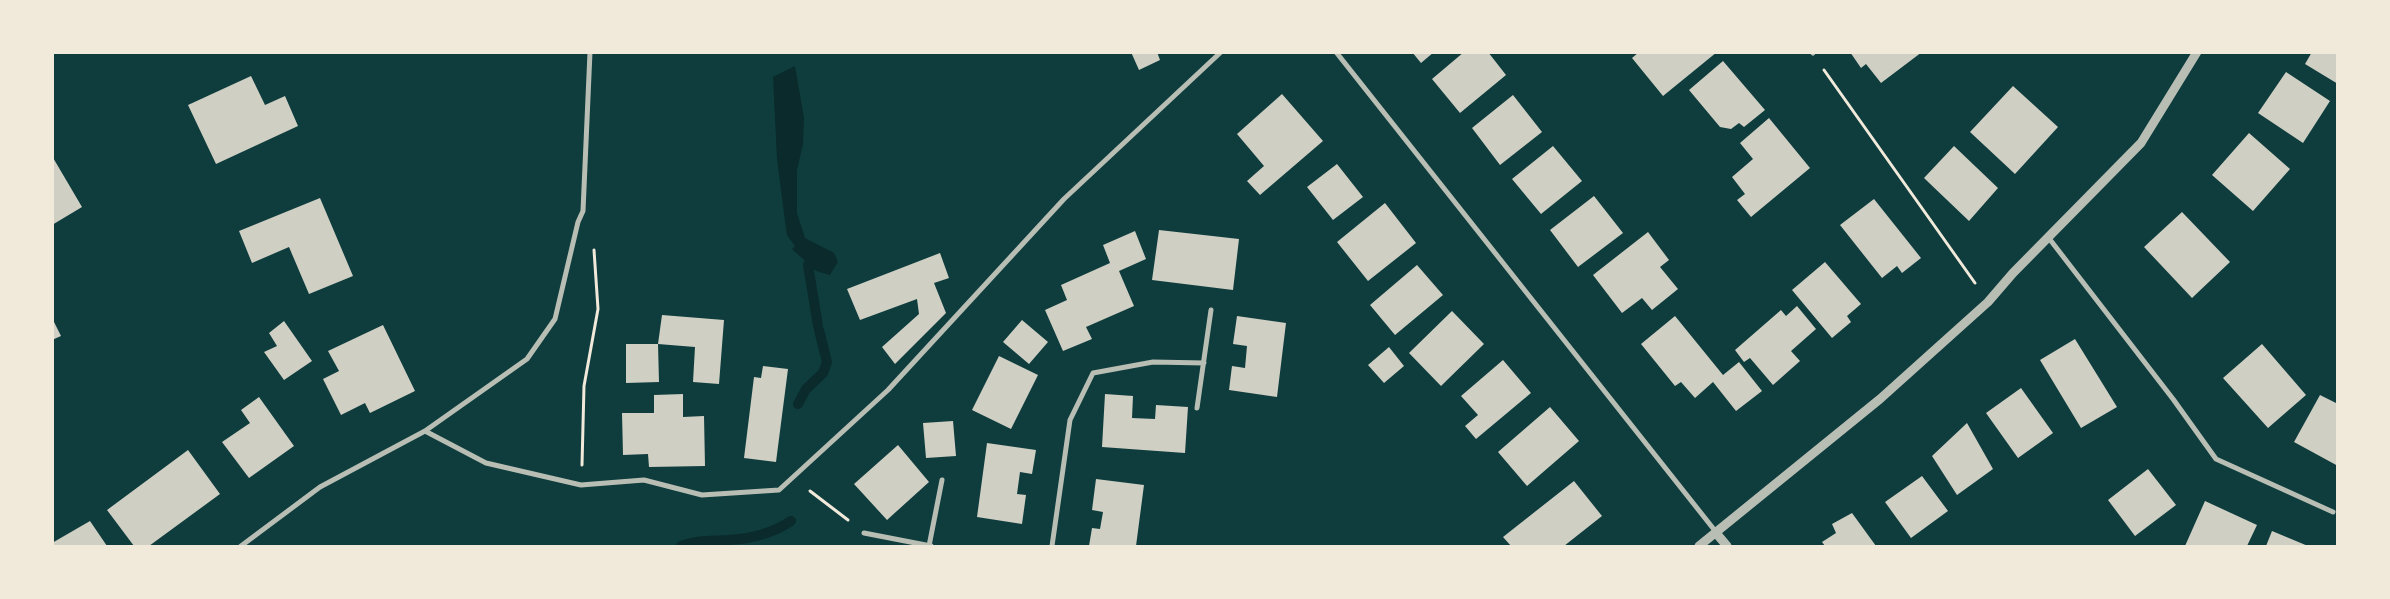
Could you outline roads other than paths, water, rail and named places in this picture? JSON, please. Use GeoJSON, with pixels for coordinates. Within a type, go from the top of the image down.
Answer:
{"type":"FeatureCollection","features":[{"type":"Feature","properties":{"kind":"street"},"geometry":{"type":"LineString","coordinates":[[241,546],[320,487],[425,430],[527,359],[555,319],[578,222],[583,211],[590,52]]}},
{"type":"Feature","properties":{"kind":"street"},"geometry":{"type":"LineString","coordinates":[[425,430],[486,463],[581,485],[644,480],[702,495],[779,490],[888,390],[1064,199],[1221,52]]}},
{"type":"Feature","properties":{"kind":"street"},"geometry":{"type":"LineString","coordinates":[[1336,52],[1727,546]]}},
{"type":"Feature","properties":{"kind":"street"},"geometry":{"type":"LineString","coordinates":[[1699,546],[1880,399],[1988,302],[2013,273],[2141,143],[2197,52]]}},
{"type":"Feature","properties":{"kind":"street"},"geometry":{"type":"LineString","coordinates":[[2048,237],[2174,399],[2216,459],[2333,512]]}},
{"type":"Feature","properties":{"kind":"street"},"geometry":{"type":"LineString","coordinates":[[1197,408],[1211,310]]}},
{"type":"Feature","properties":{"kind":"street"},"geometry":{"type":"LineString","coordinates":[[1052,546],[1070,420],[1093,373],[1153,362],[1204,363]]}},
{"type":"Feature","properties":{"kind":"street"},"geometry":{"type":"LineString","coordinates":[[864,533],[930,546],[942,480]]}},
{"type":"Feature","properties":{"kind":"water"},"geometry":{"type":"Polygon","coordinates":[[[795,66],[804,118],[803,144],[797,170],[797,213],[805,238],[834,253],[838,262],[830,275],[816,271],[792,249],[795,246],[787,235],[777,159],[773,77],[795,66]]]}},
{"type":"Feature","properties":{"kind":"waterway"},"geometry":{"type":"LineString","coordinates":[[808,265],[818,326]]}},
{"type":"Feature","properties":{"kind":"waterway"},"geometry":{"type":"LineString","coordinates":[[798,404],[806,389],[823,373],[827,362],[819,330]]}},
{"type":"Feature","properties":{"kind":"waterway"},"geometry":{"type":"LineString","coordinates":[[681,546],[698,542],[752,537],[777,529],[791,521]]}}]}
